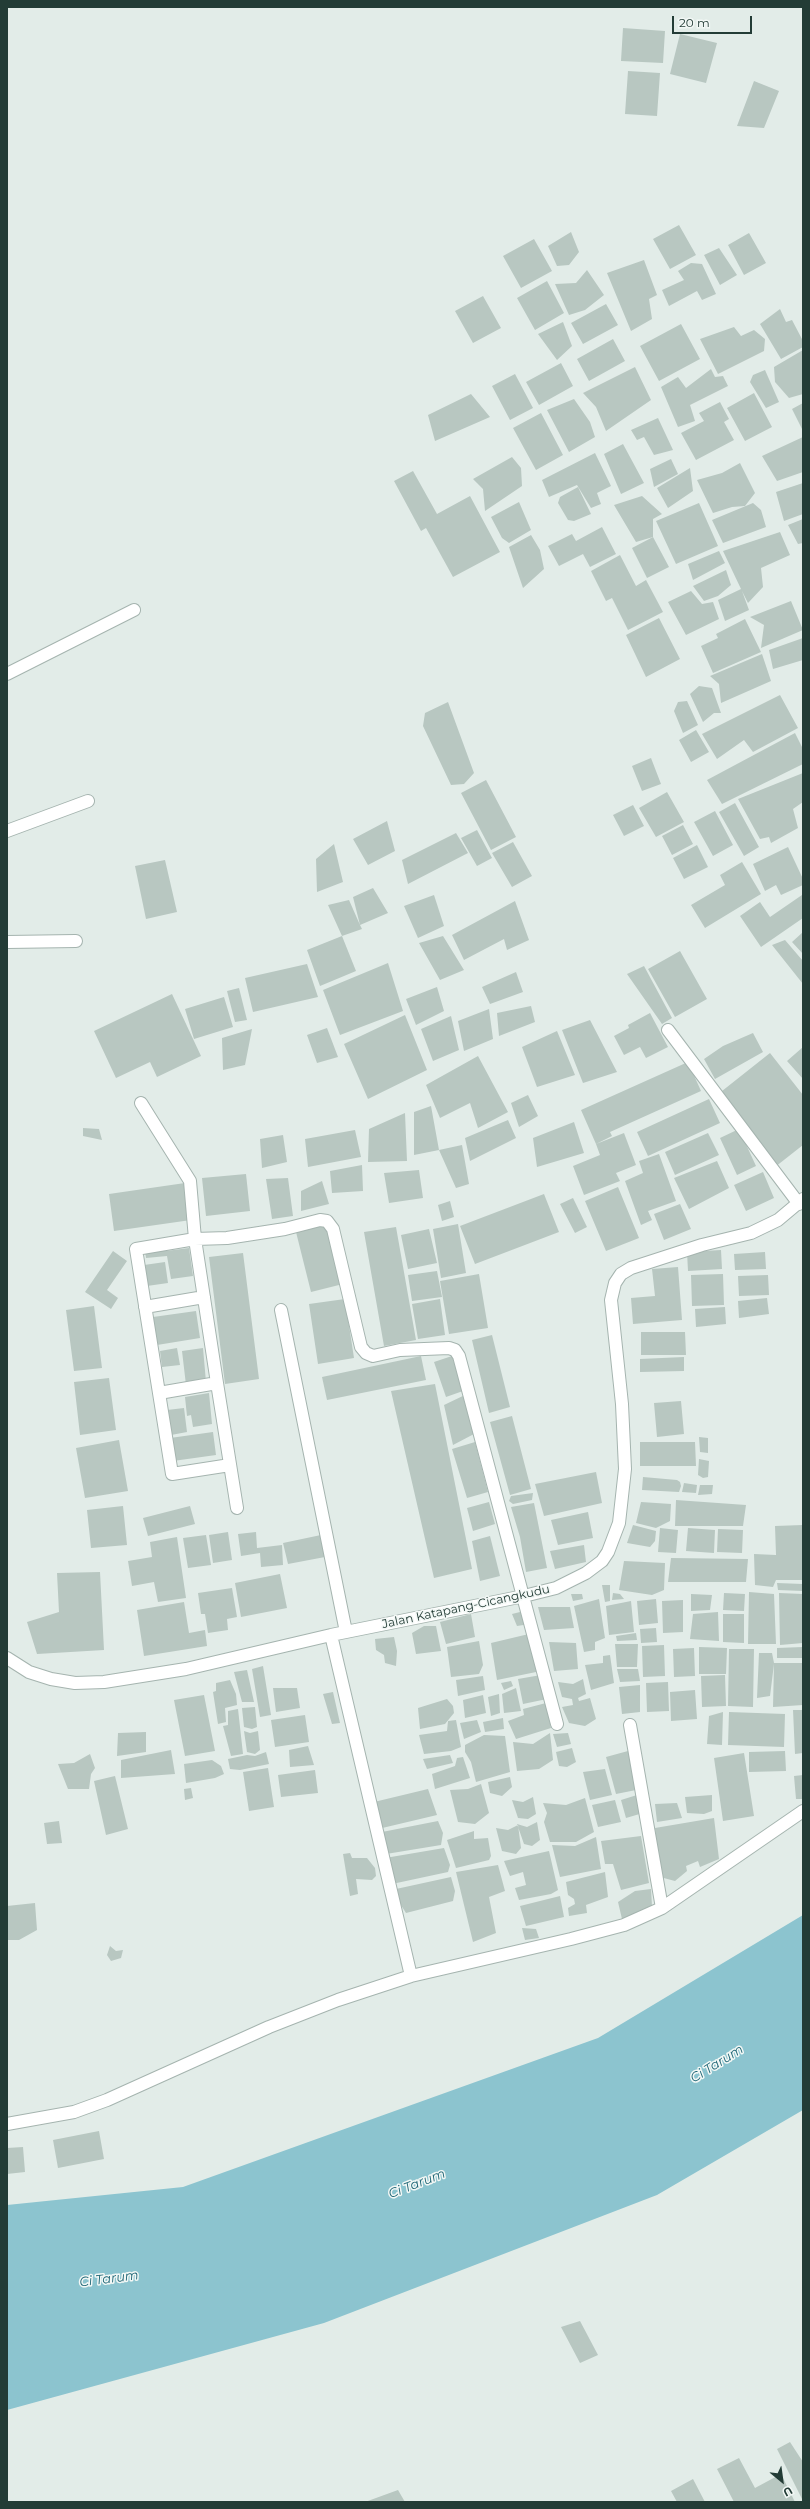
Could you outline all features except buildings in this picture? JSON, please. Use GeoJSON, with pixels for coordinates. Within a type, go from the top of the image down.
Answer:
{"type":"FeatureCollection","features":[{"type":"Feature","properties":{"kind":"street"},"geometry":{"type":"LineString","coordinates":[[7,674],[134,610]]}},
{"type":"Feature","properties":{"kind":"street"},"geometry":{"type":"LineString","coordinates":[[7,830],[88,801]]}},
{"type":"Feature","properties":{"kind":"street"},"geometry":{"type":"LineString","coordinates":[[7,942],[76,941]]}},
{"type":"Feature","properties":{"kind":"street"},"geometry":{"type":"LineString","coordinates":[[668,1030],[801,1201]]}},
{"type":"Feature","properties":{"kind":"street"},"geometry":{"type":"LineString","coordinates":[[141,1104],[190,1181],[195,1239],[238,1508]]}},
{"type":"Feature","properties":{"kind":"street","name":"Jalan Katapang-Cicangkudu"},"geometry":{"type":"LineString","coordinates":[[7,1658],[29,1672],[50,1679],[75,1683],[104,1682],[186,1668],[331,1635],[524,1596],[556,1588],[586,1573],[602,1561],[619,1523],[625,1469],[623,1411],[611,1300],[612,1291],[621,1274],[645,1263],[751,1233],[778,1220],[801,1201]]}},
{"type":"Feature","properties":{"kind":"street"},"geometry":{"type":"LineString","coordinates":[[230,1464],[172,1474],[136,1249],[195,1239],[227,1238],[284,1229],[320,1220],[327,1221],[333,1229],[361,1347],[366,1353],[373,1356],[400,1350],[450,1348],[455,1350],[459,1356],[558,1724]]}},
{"type":"Feature","properties":{"kind":"street"},"geometry":{"type":"LineString","coordinates":[[146,1307],[204,1297]]}},
{"type":"Feature","properties":{"kind":"street"},"geometry":{"type":"LineString","coordinates":[[282,1310],[346,1632]]}},
{"type":"Feature","properties":{"kind":"street"},"geometry":{"type":"LineString","coordinates":[[159,1393],[217,1383]]}},
{"type":"Feature","properties":{"kind":"street"},"geometry":{"type":"LineString","coordinates":[[331,1635],[411,1976]]}},
{"type":"Feature","properties":{"kind":"street"},"geometry":{"type":"LineString","coordinates":[[630,1725],[662,1908]]}},
{"type":"Feature","properties":{"kind":"street"},"geometry":{"type":"LineString","coordinates":[[7,2124],[81,2110],[269,2027],[338,2000],[411,1976],[571,1939],[624,1925],[662,1908],[803,1811]]}},
{"type":"Feature","properties":{"kind":"water","name":"Ci Tarum"},"geometry":{"type":"Polygon","coordinates":[[[803,1915],[803,2110],[657,2195],[324,2323],[7,2410],[7,2205],[183,2187],[598,2038],[803,1915]]]}}]}
